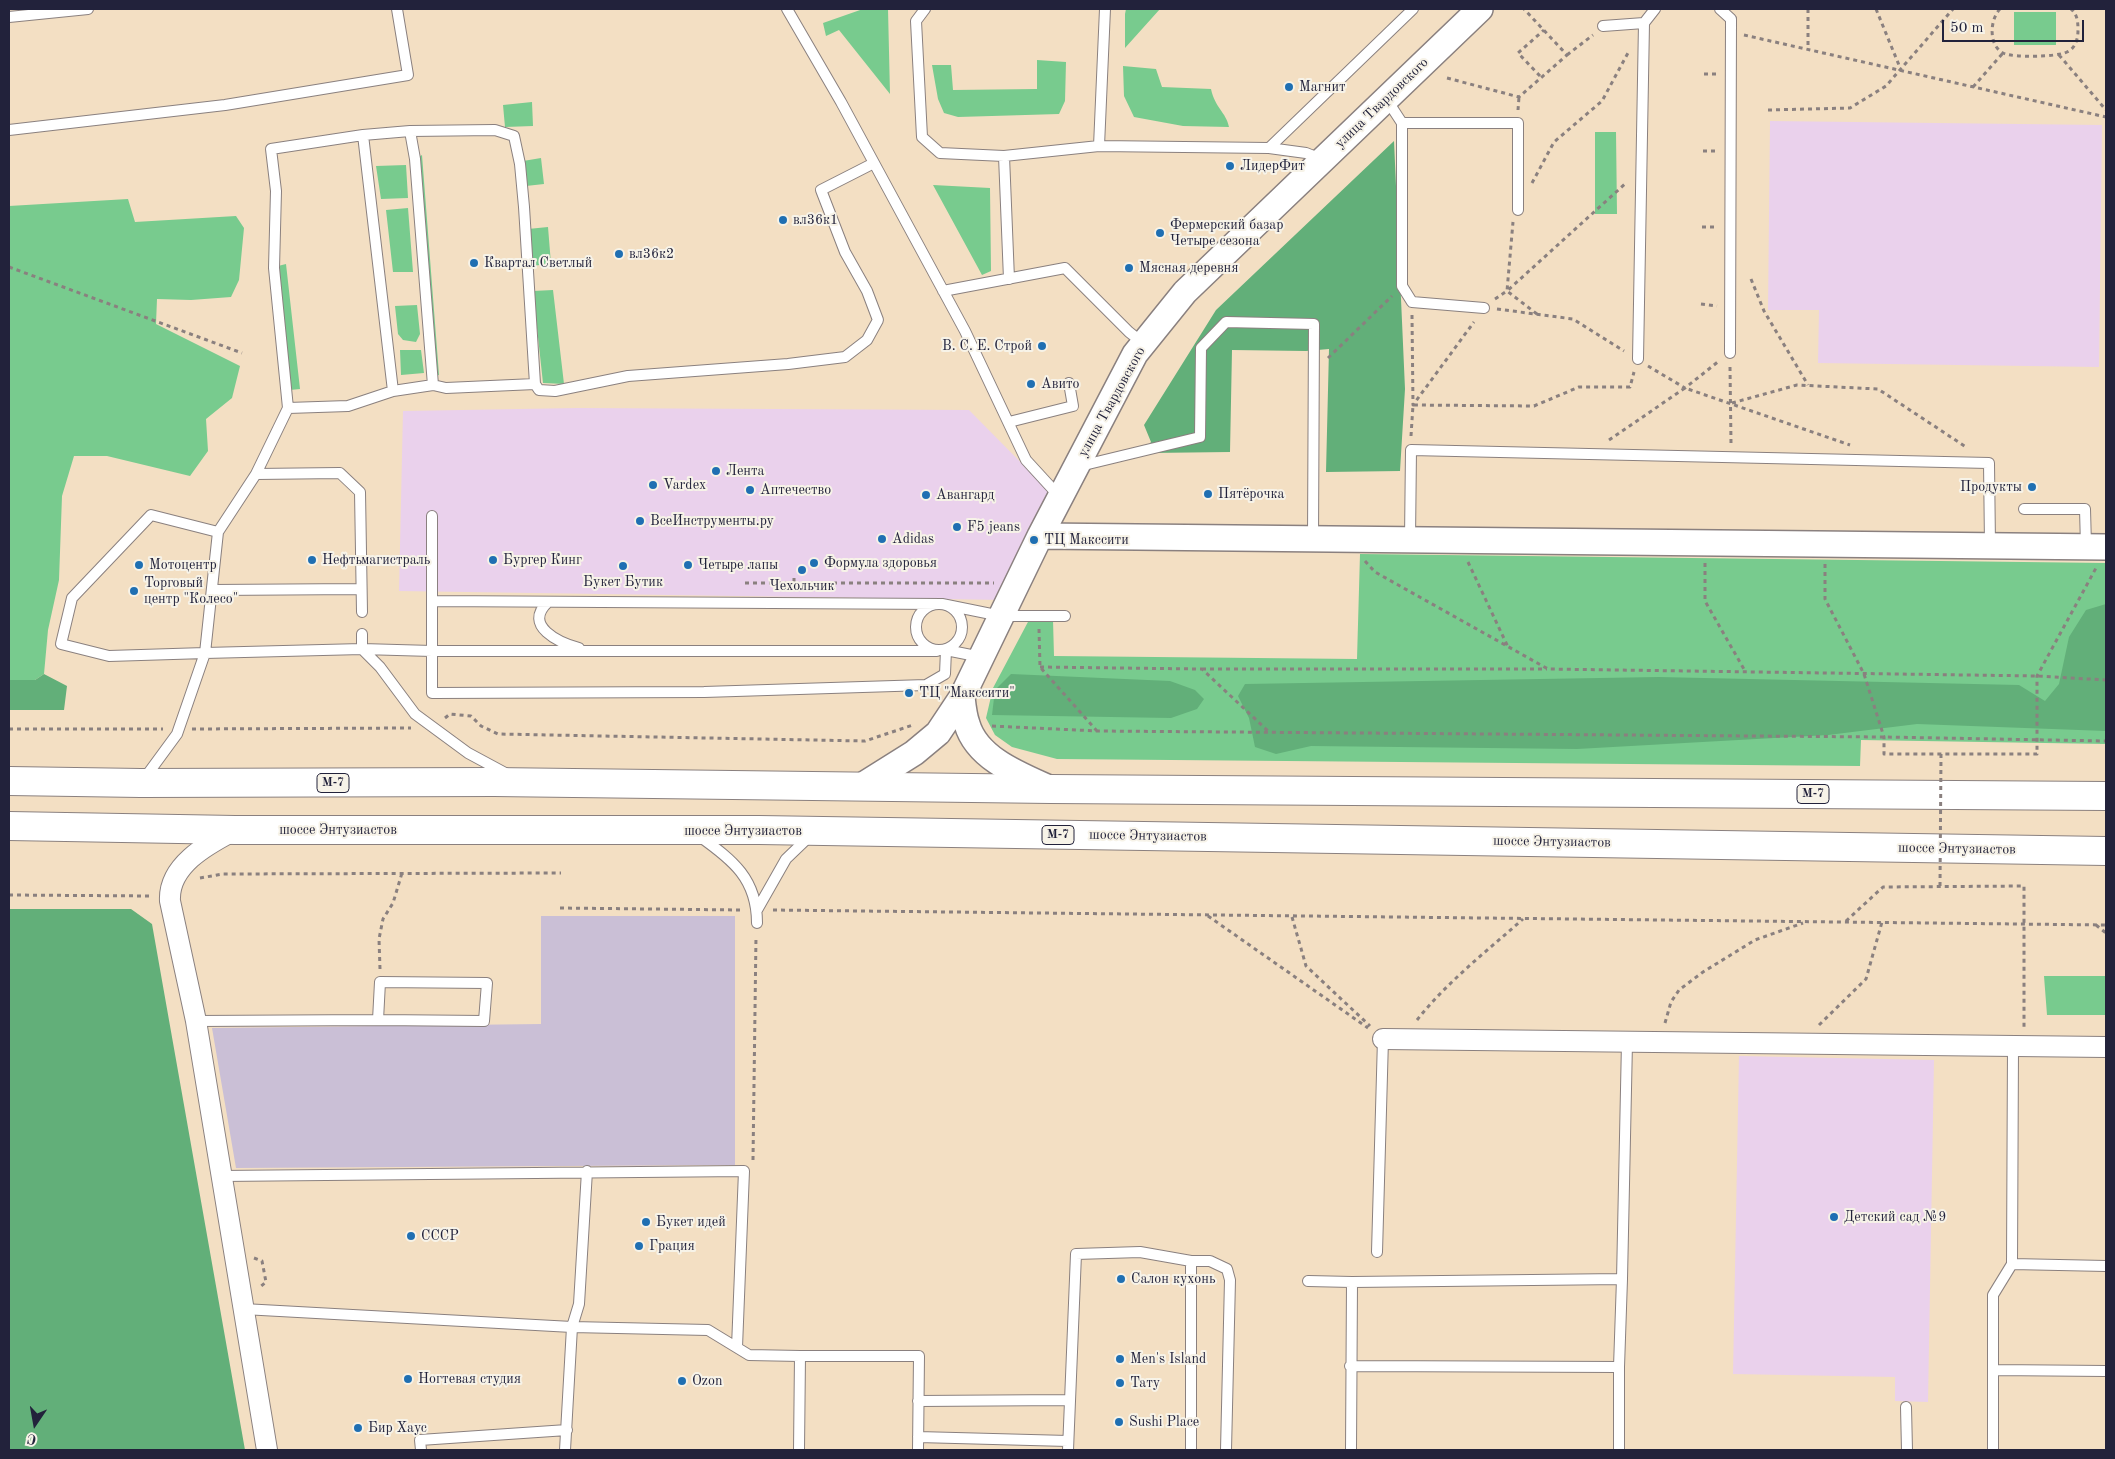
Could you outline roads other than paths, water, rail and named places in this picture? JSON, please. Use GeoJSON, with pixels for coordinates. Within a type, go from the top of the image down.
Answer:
{"type":"FeatureCollection","features":[{"type":"Feature","properties":{"kind":"highway","name":"М-7"},"geometry":{"type":"LineString","coordinates":[[9,781],[140,783],[521,782],[863,785],[1051,789],[2106,796]]}},
{"type":"Feature","properties":{"kind":"highway","name":"шоссе Энтузиастов"},"geometry":{"type":"LineString","coordinates":[[9,826],[235,830],[815,831],[2106,851]]}},
{"type":"Feature","properties":{"kind":"street","name":"улица Твардовского"},"geometry":{"type":"LineString","coordinates":[[863,785],[914,753],[938,733],[962,698],[1040,536],[1135,354],[1184,292],[1480,9]]}},
{"type":"Feature","properties":{"kind":"street"},"geometry":{"type":"LineString","coordinates":[[1040,536],[1990,545],[2097,552]]}},
{"type":"Feature","properties":{"kind":"street"},"geometry":{"type":"LineString","coordinates":[[962,698],[967,726],[981,750],[1018,774],[1051,789]]}},
{"type":"Feature","properties":{"kind":"street"},"geometry":{"type":"LineString","coordinates":[[235,830],[202,847],[179,870],[169,896],[196,1021],[267,1450]]}},
{"type":"Feature","properties":{"kind":"street"},"geometry":{"type":"LineString","coordinates":[[1392,1039],[2106,1047]]}},
{"type":"Feature","properties":{"kind":"lane"},"geometry":{"type":"LineString","coordinates":[[9,17],[88,9]]}},
{"type":"Feature","properties":{"kind":"lane"},"geometry":{"type":"LineString","coordinates":[[9,130],[224,105],[408,75],[397,9]]}},
{"type":"Feature","properties":{"kind":"lane"},"geometry":{"type":"LineString","coordinates":[[787,9],[874,163],[943,291],[1026,460],[1060,497]]}},
{"type":"Feature","properties":{"kind":"lane"},"geometry":{"type":"LineString","coordinates":[[925,9],[916,20],[922,137],[940,154],[1004,156],[1099,146],[1269,148],[1306,153],[1322,160]]}},
{"type":"Feature","properties":{"kind":"lane"},"geometry":{"type":"LineString","coordinates":[[1099,146],[1105,9]]}},
{"type":"Feature","properties":{"kind":"lane"},"geometry":{"type":"LineString","coordinates":[[1269,148],[1413,9]]}},
{"type":"Feature","properties":{"kind":"lane"},"geometry":{"type":"LineString","coordinates":[[1638,359],[1644,23],[1655,9]]}},
{"type":"Feature","properties":{"kind":"lane"},"geometry":{"type":"LineString","coordinates":[[1720,9],[1731,19],[1730,354]]}},
{"type":"Feature","properties":{"kind":"lane"},"geometry":{"type":"LineString","coordinates":[[1603,26],[1644,23]]}},
{"type":"Feature","properties":{"kind":"lane"},"geometry":{"type":"LineString","coordinates":[[1386,99],[1402,123],[1402,286],[1412,302],[1484,308]]}},
{"type":"Feature","properties":{"kind":"lane"},"geometry":{"type":"LineString","coordinates":[[1402,123],[1518,123],[1518,210]]}},
{"type":"Feature","properties":{"kind":"lane"},"geometry":{"type":"LineString","coordinates":[[140,783],[179,729],[205,653],[218,532],[256,474],[288,408],[274,268],[276,191],[272,149],[364,135],[410,131],[495,130],[514,136],[520,164],[524,207],[535,384],[539,390],[555,391],[628,376],[788,364],[845,357],[867,340],[878,320],[867,291],[845,252],[820,190],[874,163]]}},
{"type":"Feature","properties":{"kind":"lane"},"geometry":{"type":"LineString","coordinates":[[410,131],[416,159],[433,385]]}},
{"type":"Feature","properties":{"kind":"lane"},"geometry":{"type":"LineString","coordinates":[[364,135],[393,391]]}},
{"type":"Feature","properties":{"kind":"lane"},"geometry":{"type":"LineString","coordinates":[[1004,156],[1009,279]]}},
{"type":"Feature","properties":{"kind":"lane"},"geometry":{"type":"LineString","coordinates":[[943,291],[1065,268],[1129,332],[1144,343]]}},
{"type":"Feature","properties":{"kind":"lane"},"geometry":{"type":"LineString","coordinates":[[1076,467],[1200,437],[1201,348],[1226,322],[1314,324],[1313,539]]}},
{"type":"Feature","properties":{"kind":"lane"},"geometry":{"type":"LineString","coordinates":[[1009,422],[1073,406],[1069,383]]}},
{"type":"Feature","properties":{"kind":"lane"},"geometry":{"type":"LineString","coordinates":[[288,408],[348,406],[393,391],[433,385],[446,388],[535,384]]}},
{"type":"Feature","properties":{"kind":"lane"},"geometry":{"type":"LineString","coordinates":[[1410,539],[1410,450],[1731,459],[1989,463],[1990,545]]}},
{"type":"Feature","properties":{"kind":"lane"},"geometry":{"type":"LineString","coordinates":[[256,474],[340,473],[360,492],[362,612]]}},
{"type":"Feature","properties":{"kind":"lane"},"geometry":{"type":"LineString","coordinates":[[2024,509],[2085,509],[2097,552]]}},
{"type":"Feature","properties":{"kind":"lane"},"geometry":{"type":"LineString","coordinates":[[218,532],[151,515],[72,598],[61,644],[109,656],[362,649],[432,651],[942,650],[960,638],[962,629],[961,620],[956,612],[942,604],[931,605],[923,610],[915,626],[921,643],[928,648],[942,650],[981,657]]}},
{"type":"Feature","properties":{"kind":"lane"},"geometry":{"type":"LineString","coordinates":[[432,516],[432,694],[704,692],[926,685],[945,674],[942,650]]}},
{"type":"Feature","properties":{"kind":"lane"},"geometry":{"type":"LineString","coordinates":[[212,590],[361,589]]}},
{"type":"Feature","properties":{"kind":"lane"},"geometry":{"type":"LineString","coordinates":[[432,601],[942,604],[1001,616],[1065,616]]}},
{"type":"Feature","properties":{"kind":"lane"},"geometry":{"type":"LineString","coordinates":[[548,602],[541,610],[541,625],[544,631],[561,643],[590,651]]}},
{"type":"Feature","properties":{"kind":"lane"},"geometry":{"type":"LineString","coordinates":[[362,634],[362,649],[380,667],[415,714],[468,753],[521,782]]}},
{"type":"Feature","properties":{"kind":"lane"},"geometry":{"type":"LineString","coordinates":[[690,830],[727,856],[748,880],[757,910],[756,923]]}},
{"type":"Feature","properties":{"kind":"lane"},"geometry":{"type":"LineString","coordinates":[[757,910],[786,859],[815,831]]}},
{"type":"Feature","properties":{"kind":"lane"},"geometry":{"type":"LineString","coordinates":[[196,1021],[484,1021],[486,983],[380,982],[378,1020]]}},
{"type":"Feature","properties":{"kind":"lane"},"geometry":{"type":"LineString","coordinates":[[1378,1252],[1392,1039]]}},
{"type":"Feature","properties":{"kind":"lane"},"geometry":{"type":"LineString","coordinates":[[1619,1450],[1619,1367],[1627,1042]]}},
{"type":"Feature","properties":{"kind":"lane"},"geometry":{"type":"LineString","coordinates":[[1993,1450],[1993,1296],[2012,1264],[2019,1046]]}},
{"type":"Feature","properties":{"kind":"lane"},"geometry":{"type":"LineString","coordinates":[[565,1450],[572,1327],[579,1304],[587,1171]]}},
{"type":"Feature","properties":{"kind":"lane"},"geometry":{"type":"LineString","coordinates":[[221,1176],[587,1171],[744,1171],[737,1347]]}},
{"type":"Feature","properties":{"kind":"lane"},"geometry":{"type":"LineString","coordinates":[[918,1437],[1068,1446],[1076,1254],[1140,1252],[1191,1261],[1210,1262],[1226,1269],[1230,1280],[1226,1450]]}},
{"type":"Feature","properties":{"kind":"lane"},"geometry":{"type":"LineString","coordinates":[[1191,1261],[1191,1450]]}},
{"type":"Feature","properties":{"kind":"lane"},"geometry":{"type":"LineString","coordinates":[[2012,1264],[2106,1266]]}},
{"type":"Feature","properties":{"kind":"lane"},"geometry":{"type":"LineString","coordinates":[[1308,1281],[1622,1279]]}},
{"type":"Feature","properties":{"kind":"lane"},"geometry":{"type":"LineString","coordinates":[[1351,1450],[1352,1282]]}},
{"type":"Feature","properties":{"kind":"lane"},"geometry":{"type":"LineString","coordinates":[[243,1309],[572,1327],[708,1330],[749,1355],[919,1356],[918,1450]]}},
{"type":"Feature","properties":{"kind":"lane"},"geometry":{"type":"LineString","coordinates":[[799,1450],[800,1356]]}},
{"type":"Feature","properties":{"kind":"lane"},"geometry":{"type":"LineString","coordinates":[[1350,1366],[1619,1367]]}},
{"type":"Feature","properties":{"kind":"lane"},"geometry":{"type":"LineString","coordinates":[[1993,1370],[2106,1371]]}},
{"type":"Feature","properties":{"kind":"lane"},"geometry":{"type":"LineString","coordinates":[[918,1401],[1069,1400]]}},
{"type":"Feature","properties":{"kind":"lane"},"geometry":{"type":"LineString","coordinates":[[1906,1407],[1907,1450]]}},
{"type":"Feature","properties":{"kind":"lane"},"geometry":{"type":"LineString","coordinates":[[421,1450],[420,1440],[567,1430]]}},
{"type":"Feature","properties":{"kind":"place","name":"Магнит"},"geometry":{"type":"Point","coordinates":[1289,87]}},
{"type":"Feature","properties":{"kind":"place","name":"ЛидерФит"},"geometry":{"type":"Point","coordinates":[1230,166]}},
{"type":"Feature","properties":{"kind":"place","name":"вл36к1"},"geometry":{"type":"Point","coordinates":[783,220]}},
{"type":"Feature","properties":{"kind":"place","name":"Фермерский базар Четыре сезона"},"geometry":{"type":"Point","coordinates":[1160,233]}},
{"type":"Feature","properties":{"kind":"place","name":"вл36к2"},"geometry":{"type":"Point","coordinates":[619,254]}},
{"type":"Feature","properties":{"kind":"place","name":"Квартал Светлый"},"geometry":{"type":"Point","coordinates":[474,263]}},
{"type":"Feature","properties":{"kind":"place","name":"Мясная деревня"},"geometry":{"type":"Point","coordinates":[1129,268]}},
{"type":"Feature","properties":{"kind":"place","name":"В. С. Е. Строй"},"geometry":{"type":"Point","coordinates":[1042,346]}},
{"type":"Feature","properties":{"kind":"place","name":"Авито"},"geometry":{"type":"Point","coordinates":[1031,384]}},
{"type":"Feature","properties":{"kind":"place","name":"Лента"},"geometry":{"type":"Point","coordinates":[716,471]}},
{"type":"Feature","properties":{"kind":"place","name":"Vardex"},"geometry":{"type":"Point","coordinates":[653,485]}},
{"type":"Feature","properties":{"kind":"place","name":"Продукты"},"geometry":{"type":"Point","coordinates":[2032,487]}},
{"type":"Feature","properties":{"kind":"place","name":"Аптечество"},"geometry":{"type":"Point","coordinates":[750,490]}},
{"type":"Feature","properties":{"kind":"place","name":"Пятёрочка"},"geometry":{"type":"Point","coordinates":[1208,494]}},
{"type":"Feature","properties":{"kind":"place","name":"Авангард"},"geometry":{"type":"Point","coordinates":[926,495]}},
{"type":"Feature","properties":{"kind":"place","name":"ВсеИнструменты.ру"},"geometry":{"type":"Point","coordinates":[640,521]}},
{"type":"Feature","properties":{"kind":"place","name":"F5 jeans"},"geometry":{"type":"Point","coordinates":[957,527]}},
{"type":"Feature","properties":{"kind":"place","name":"Adidas"},"geometry":{"type":"Point","coordinates":[882,539]}},
{"type":"Feature","properties":{"kind":"place","name":"ТЦ Макссити"},"geometry":{"type":"Point","coordinates":[1034,540]}},
{"type":"Feature","properties":{"kind":"place","name":"Нефтьмагистраль"},"geometry":{"type":"Point","coordinates":[312,560]}},
{"type":"Feature","properties":{"kind":"place","name":"Бургер Кинг"},"geometry":{"type":"Point","coordinates":[493,560]}},
{"type":"Feature","properties":{"kind":"place","name":"Формула здоровья"},"geometry":{"type":"Point","coordinates":[814,563]}},
{"type":"Feature","properties":{"kind":"place","name":"Мотоцентр"},"geometry":{"type":"Point","coordinates":[139,565]}},
{"type":"Feature","properties":{"kind":"place","name":"Четыре лапы"},"geometry":{"type":"Point","coordinates":[688,565]}},
{"type":"Feature","properties":{"kind":"place","name":"Букет Бутик"},"geometry":{"type":"Point","coordinates":[623,566]}},
{"type":"Feature","properties":{"kind":"place","name":"Чехольчик"},"geometry":{"type":"Point","coordinates":[802,570]}},
{"type":"Feature","properties":{"kind":"place","name":"Торговый центр \"Колесо\""},"geometry":{"type":"Point","coordinates":[134,591]}},
{"type":"Feature","properties":{"kind":"place","name":"ТЦ \"Макссити\""},"geometry":{"type":"Point","coordinates":[909,693]}},
{"type":"Feature","properties":{"kind":"place","name":"Детский сад №9"},"geometry":{"type":"Point","coordinates":[1834,1217]}},
{"type":"Feature","properties":{"kind":"place","name":"Букет идей"},"geometry":{"type":"Point","coordinates":[646,1222]}},
{"type":"Feature","properties":{"kind":"place","name":"СССР"},"geometry":{"type":"Point","coordinates":[411,1236]}},
{"type":"Feature","properties":{"kind":"place","name":"Грация"},"geometry":{"type":"Point","coordinates":[639,1246]}},
{"type":"Feature","properties":{"kind":"place","name":"Салон кухонь"},"geometry":{"type":"Point","coordinates":[1121,1279]}},
{"type":"Feature","properties":{"kind":"place","name":"Men's Island"},"geometry":{"type":"Point","coordinates":[1120,1359]}},
{"type":"Feature","properties":{"kind":"place","name":"Ногтевая студия"},"geometry":{"type":"Point","coordinates":[408,1379]}},
{"type":"Feature","properties":{"kind":"place","name":"Ozon"},"geometry":{"type":"Point","coordinates":[682,1381]}},
{"type":"Feature","properties":{"kind":"place","name":"Тату"},"geometry":{"type":"Point","coordinates":[1120,1383]}},
{"type":"Feature","properties":{"kind":"place","name":"Sushi Place"},"geometry":{"type":"Point","coordinates":[1119,1422]}},
{"type":"Feature","properties":{"kind":"place","name":"Бир Хаус"},"geometry":{"type":"Point","coordinates":[358,1428]}}]}
